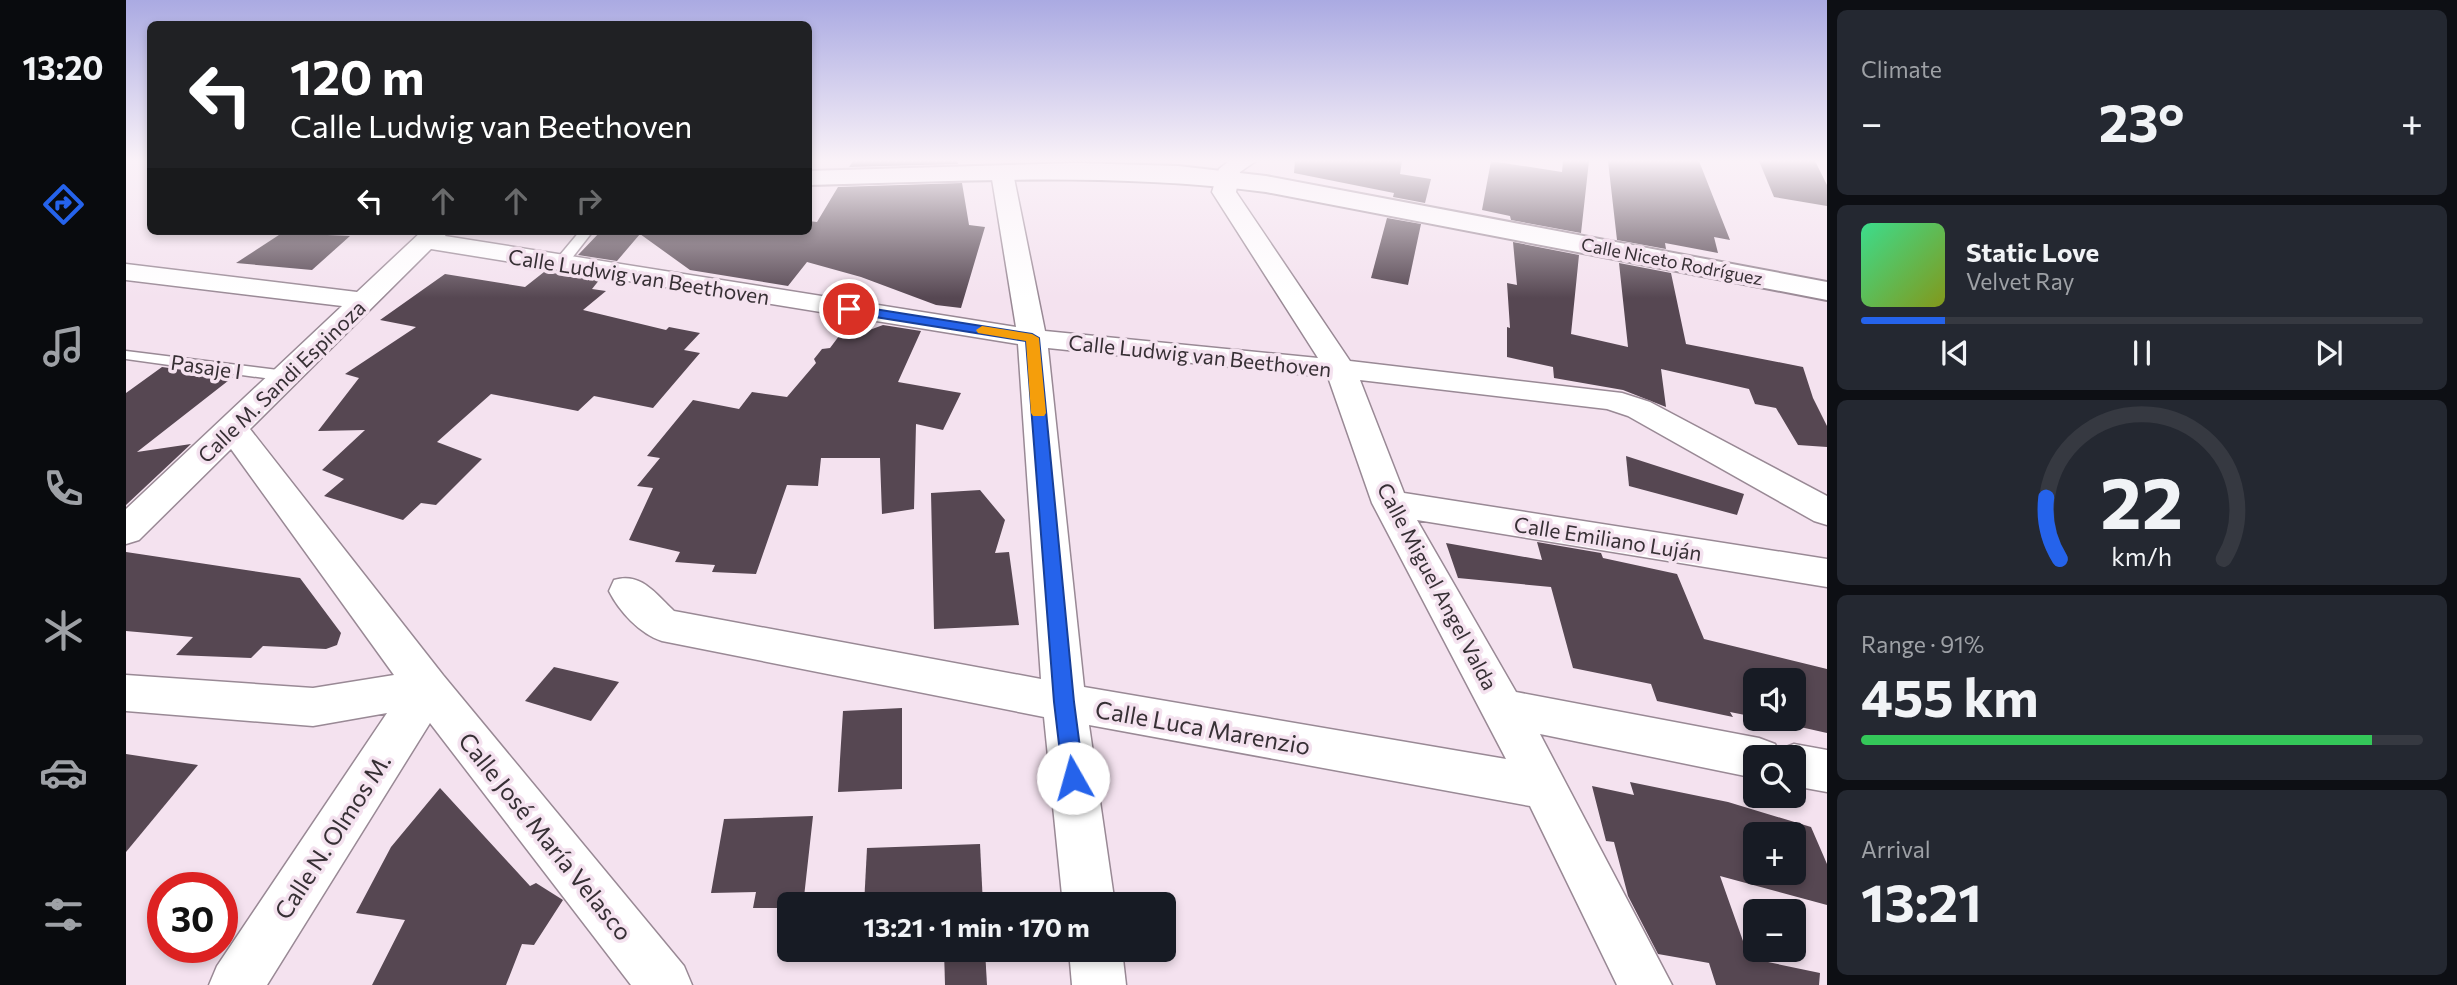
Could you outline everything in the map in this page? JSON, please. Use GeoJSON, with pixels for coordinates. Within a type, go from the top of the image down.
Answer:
{"type":"FeatureCollection","features":[{"type":"Feature","properties":{"kind":"street"},"geometry":{"type":"LineString","coordinates":[[1008,207],[1032,338],[1064,702],[1087,892]]}},
{"type":"Feature","properties":{"kind":"street","name":"Calle Miguel Angel Valda"},"geometry":{"type":"LineString","coordinates":[[1234,207],[1340,369],[1390,503],[1545,787],[1645,985]]}},
{"type":"Feature","properties":{"kind":"street","name":"Calle Niceto Rodríguez"},"geometry":{"type":"LineString","coordinates":[[1386,207],[1827,291]]}},
{"type":"Feature","properties":{"kind":"street","name":"Calle Ludwig van Beethoven"},"geometry":{"type":"LineString","coordinates":[[431,236],[560,264],[1032,338],[1611,400],[1639,409],[1827,512]]}},
{"type":"Feature","properties":{"kind":"street","name":"Calle M. Sandi Espinoza"},"geometry":{"type":"LineString","coordinates":[[126,531],[431,236]]}},
{"type":"Feature","properties":{"kind":"street"},"geometry":{"type":"LineString","coordinates":[[126,272],[364,301]]}},
{"type":"Feature","properties":{"kind":"street","name":"Calle José María Velasco"},"geometry":{"type":"LineString","coordinates":[[232,428],[428,688],[665,985]]}},
{"type":"Feature","properties":{"kind":"street","name":"Calle Emiliano Luján"},"geometry":{"type":"LineString","coordinates":[[1390,503],[1827,573]]}},
{"type":"Feature","properties":{"kind":"street","name":"Calle Luca Marenzio"},"geometry":{"type":"LineString","coordinates":[[628,590],[662,625],[1064,702],[1545,787]]}},
{"type":"Feature","properties":{"kind":"street"},"geometry":{"type":"LineString","coordinates":[[126,693],[313,707],[428,688]]}},
{"type":"Feature","properties":{"kind":"street","name":"Calle N. Olmos M."},"geometry":{"type":"LineString","coordinates":[[236,985],[428,688]]}},
{"type":"Feature","properties":{"kind":"street"},"geometry":{"type":"LineString","coordinates":[[1502,708],[1743,755]]}},
{"type":"Feature","properties":{"kind":"street"},"geometry":{"type":"LineString","coordinates":[[1806,767],[1827,771]]}},
{"type":"Feature","properties":{"kind":"street"},"geometry":{"type":"LineString","coordinates":[[1096,962],[1099,985]]}},
{"type":"Feature","properties":{"kind":"lane"},"geometry":{"type":"LineString","coordinates":[[560,264],[584,235]]}},
{"type":"Feature","properties":{"kind":"lane","name":"Pasaje I"},"geometry":{"type":"LineString","coordinates":[[126,355],[286,376]]}},
{"type":"Feature","properties":{"kind":"building"},"geometry":{"type":"Polygon","coordinates":[[[826,207],[966,207],[969,225],[985,227],[961,308],[936,305],[861,277],[807,262],[788,286],[690,270],[641,235],[812,235],[812,221],[817,222],[826,207]]]}},
{"type":"Feature","properties":{"kind":"building"},"geometry":{"type":"Polygon","coordinates":[[[1483,207],[1584,207],[1581,233],[1511,220],[1510,216],[1482,210],[1483,207]]]}},
{"type":"Feature","properties":{"kind":"building"},"geometry":{"type":"Polygon","coordinates":[[[1613,207],[1717,207],[1730,240],[1714,237],[1718,253],[1665,243],[1666,249],[1617,240],[1613,207]]]}},
{"type":"Feature","properties":{"kind":"building"},"geometry":{"type":"Polygon","coordinates":[[[1387,218],[1421,224],[1408,285],[1371,278],[1387,218]]]}},
{"type":"Feature","properties":{"kind":"building"},"geometry":{"type":"Polygon","coordinates":[[[279,235],[350,236],[312,270],[236,263],[279,235]]]}},
{"type":"Feature","properties":{"kind":"building"},"geometry":{"type":"Polygon","coordinates":[[[597,235],[639,235],[617,261],[578,255],[597,235]]]}},
{"type":"Feature","properties":{"kind":"building"},"geometry":{"type":"Polygon","coordinates":[[[1513,242],[1579,255],[1571,334],[1628,347],[1619,263],[1671,273],[1686,344],[1803,367],[1813,398],[1827,426],[1827,447],[1798,445],[1776,408],[1755,404],[1749,389],[1661,369],[1666,407],[1623,390],[1554,378],[1553,367],[1507,357],[1507,327],[1510,328],[1507,283],[1517,285],[1513,242]]]}},
{"type":"Feature","properties":{"kind":"building"},"geometry":{"type":"Polygon","coordinates":[[[544,272],[600,279],[592,289],[606,291],[583,310],[666,330],[669,327],[700,333],[684,350],[700,353],[653,408],[594,396],[578,411],[491,394],[437,442],[482,459],[436,505],[421,503],[403,520],[324,496],[344,479],[322,470],[365,430],[318,431],[359,378],[345,374],[416,327],[380,320],[445,274],[525,287],[544,272]]]}},
{"type":"Feature","properties":{"kind":"building"},"geometry":{"type":"Polygon","coordinates":[[[883,325],[921,331],[898,382],[961,393],[943,430],[916,424],[914,509],[882,514],[880,458],[821,458],[818,486],[787,485],[756,574],[712,572],[715,565],[675,562],[680,552],[629,540],[653,488],[637,486],[660,458],[647,456],[693,400],[739,409],[752,392],[787,397],[816,363],[814,359],[822,349],[830,348],[839,336],[848,338],[883,325]]]}},
{"type":"Feature","properties":{"kind":"building"},"geometry":{"type":"Polygon","coordinates":[[[162,367],[233,377],[137,452],[191,444],[126,505],[126,393],[162,367]]]}},
{"type":"Feature","properties":{"kind":"building"},"geometry":{"type":"Polygon","coordinates":[[[1626,456],[1744,494],[1737,515],[1629,486],[1626,456]]]}},
{"type":"Feature","properties":{"kind":"building"},"geometry":{"type":"Polygon","coordinates":[[[980,490],[1005,520],[995,553],[1009,552],[1019,625],[934,629],[931,493],[980,490]]]}},
{"type":"Feature","properties":{"kind":"building"},"geometry":{"type":"Polygon","coordinates":[[[1537,542],[1601,553],[1603,558],[1677,574],[1704,639],[1827,669],[1827,733],[1806,728],[1806,668],[1743,668],[1743,715],[1730,712],[1733,717],[1657,701],[1651,684],[1573,668],[1551,587],[1458,578],[1446,543],[1542,560],[1537,542]]]}},
{"type":"Feature","properties":{"kind":"building"},"geometry":{"type":"Polygon","coordinates":[[[126,552],[300,578],[341,633],[337,645],[326,649],[263,646],[251,658],[176,655],[193,637],[126,631],[126,552]]]}},
{"type":"Feature","properties":{"kind":"building"},"geometry":{"type":"Polygon","coordinates":[[[554,667],[619,682],[591,721],[525,701],[554,667]]]}},
{"type":"Feature","properties":{"kind":"building"},"geometry":{"type":"Polygon","coordinates":[[[902,708],[902,789],[838,792],[843,711],[902,708]]]}},
{"type":"Feature","properties":{"kind":"building"},"geometry":{"type":"Polygon","coordinates":[[[126,754],[198,765],[126,852],[126,754]]]}},
{"type":"Feature","properties":{"kind":"building"},"geometry":{"type":"Polygon","coordinates":[[[1630,782],[1728,802],[1794,822],[1743,822],[1743,882],[1720,876],[1743,941],[1743,962],[1768,962],[1820,973],[1819,985],[1716,985],[1709,963],[1658,954],[1628,896],[1614,842],[1606,841],[1592,786],[1634,795],[1630,782]]]}},
{"type":"Feature","properties":{"kind":"building"},"geometry":{"type":"Polygon","coordinates":[[[440,788],[530,886],[536,883],[563,900],[534,945],[522,944],[506,985],[372,985],[405,920],[356,913],[391,847],[440,788]]]}},
{"type":"Feature","properties":{"kind":"building"},"geometry":{"type":"Polygon","coordinates":[[[813,816],[805,892],[777,892],[777,908],[753,908],[756,892],[711,893],[724,819],[813,816]]]}},
{"type":"Feature","properties":{"kind":"building"},"geometry":{"type":"Polygon","coordinates":[[[1806,825],[1811,827],[1827,864],[1827,905],[1753,885],[1806,885],[1806,825]]]}},
{"type":"Feature","properties":{"kind":"building"},"geometry":{"type":"Polygon","coordinates":[[[980,844],[982,892],[865,892],[867,848],[980,844]]]}},
{"type":"Feature","properties":{"kind":"building"},"geometry":{"type":"Polygon","coordinates":[[[944,962],[986,962],[987,985],[945,985],[944,962]]]}},
{"type":"Feature","properties":{"kind":"slow traffic"},"geometry":{"type":"LineString","coordinates":[[982,330],[1032,338],[1039,413]]}},
{"type":"Feature","properties":{"kind":"route"},"geometry":{"type":"LineString","coordinates":[[849,309],[1032,338],[1073,778]]}}]}
